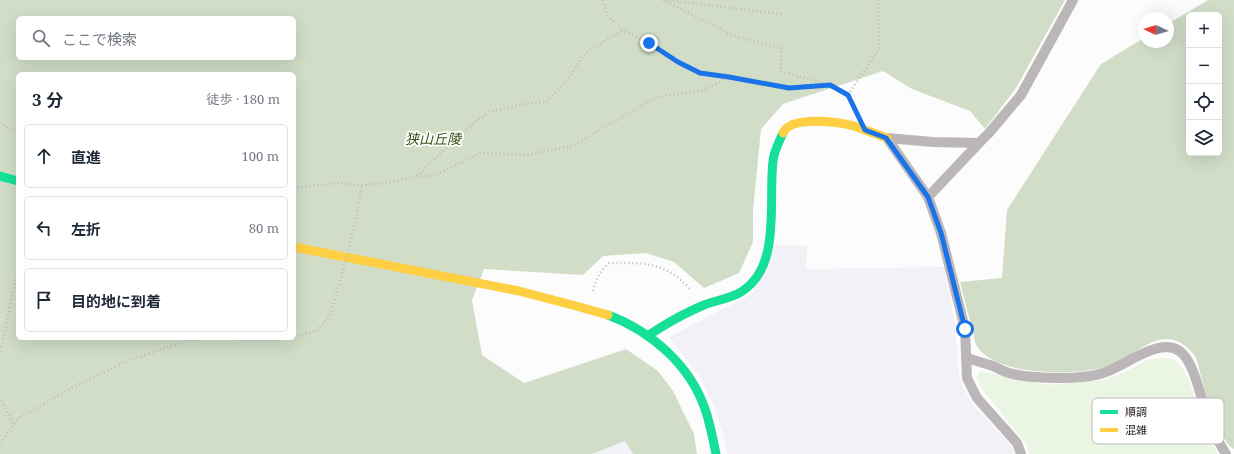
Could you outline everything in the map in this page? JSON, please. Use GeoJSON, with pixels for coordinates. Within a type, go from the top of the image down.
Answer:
{"type":"FeatureCollection","features":[{"type":"Feature","properties":{"kind":"street"},"geometry":{"type":"LineString","coordinates":[[648,336],[657,329],[702,306],[741,292],[754,280],[762,268],[771,234],[773,161],[777,145],[785,128],[792,124],[818,121],[853,126],[886,138]]}},
{"type":"Feature","properties":{"kind":"street"},"geometry":{"type":"LineString","coordinates":[[0,176],[16,180]]}},
{"type":"Feature","properties":{"kind":"street"},"geometry":{"type":"LineString","coordinates":[[296,247],[489,284],[589,309],[621,320],[648,336],[663,348],[678,364],[701,398],[709,420],[716,454]]}},
{"type":"Feature","properties":{"kind":"lane"},"geometry":{"type":"LineString","coordinates":[[928,197],[989,133],[1021,94],[1073,0]]}},
{"type":"Feature","properties":{"kind":"lane"},"geometry":{"type":"LineString","coordinates":[[886,138],[933,142],[979,143]]}},
{"type":"Feature","properties":{"kind":"lane"},"geometry":{"type":"LineString","coordinates":[[886,138],[928,197],[941,233],[965,329],[967,378],[977,398],[1017,442],[1021,454]]}},
{"type":"Feature","properties":{"kind":"lane"},"geometry":{"type":"LineString","coordinates":[[967,358],[1012,374],[1050,378],[1082,377],[1102,374],[1123,365],[1150,350],[1166,346],[1174,348],[1183,354],[1191,366],[1201,398]]}},
{"type":"Feature","properties":{"kind":"lane"},"geometry":{"type":"LineString","coordinates":[[1220,444],[1226,454]]}},
{"type":"Feature","properties":{"kind":"path"},"geometry":{"type":"LineString","coordinates":[[603,0],[608,17],[623,30],[649,43],[678,62],[700,73],[789,88],[830,85]]}},
{"type":"Feature","properties":{"kind":"path"},"geometry":{"type":"LineString","coordinates":[[664,0],[782,14]]}},
{"type":"Feature","properties":{"kind":"path"},"geometry":{"type":"LineString","coordinates":[[664,0],[732,35],[782,49],[780,71],[830,85],[848,95],[865,130]]}},
{"type":"Feature","properties":{"kind":"path"},"geometry":{"type":"LineString","coordinates":[[848,95],[879,49],[878,0]]}},
{"type":"Feature","properties":{"kind":"path"},"geometry":{"type":"LineString","coordinates":[[417,176],[460,134],[488,112],[525,104],[547,102],[571,75],[583,55],[623,30]]}},
{"type":"Feature","properties":{"kind":"path"},"geometry":{"type":"LineString","coordinates":[[296,188],[337,183],[362,185],[387,183],[417,176],[433,176],[481,153],[527,155],[572,146],[656,97],[701,91],[729,77]]}},
{"type":"Feature","properties":{"kind":"path"},"geometry":{"type":"LineString","coordinates":[[0,122],[6,127],[16,130]]}},
{"type":"Feature","properties":{"kind":"path"},"geometry":{"type":"LineString","coordinates":[[296,337],[317,331],[330,316],[356,223],[362,185]]}},
{"type":"Feature","properties":{"kind":"path"},"geometry":{"type":"LineString","coordinates":[[592,297],[595,281],[600,272],[609,263],[641,263],[659,266],[671,272],[690,288],[702,306]]}},
{"type":"Feature","properties":{"kind":"path"},"geometry":{"type":"LineString","coordinates":[[0,355],[16,278]]}},
{"type":"Feature","properties":{"kind":"path"},"geometry":{"type":"LineString","coordinates":[[0,443],[19,418],[79,384],[130,360],[186,341],[194,340]]}},
{"type":"Feature","properties":{"kind":"path"},"geometry":{"type":"LineString","coordinates":[[247,340],[267,340]]}},
{"type":"Feature","properties":{"kind":"path"},"geometry":{"type":"LineString","coordinates":[[0,397],[13,425]]}},
{"type":"Feature","properties":{"kind":"shaded area"},"geometry":{"type":"Polygon","coordinates":[[[774,245],[807,246],[806,269],[944,267],[955,325],[959,378],[972,404],[1011,445],[1014,454],[727,454],[725,441],[715,408],[699,376],[669,337],[752,294],[774,245]]]}},
{"type":"Feature","properties":{"kind":"shaded area"},"geometry":{"type":"Polygon","coordinates":[[[625,441],[633,454],[592,454],[625,441]]]}},
{"type":"Feature","properties":{"kind":"green space","name":"狭山丘陵"},"geometry":{"type":"Polygon","coordinates":[[[0,0],[1065,0],[1016,88],[985,129],[970,111],[912,89],[883,71],[783,104],[761,129],[753,210],[753,242],[739,273],[704,288],[674,262],[646,253],[603,256],[583,275],[484,269],[472,300],[482,355],[524,383],[626,349],[658,371],[673,391],[694,434],[697,454],[633,454],[625,441],[592,454],[0,454],[0,0]]]}},
{"type":"Feature","properties":{"kind":"green space"},"geometry":{"type":"Polygon","coordinates":[[[1208,0],[1234,0],[1234,449],[1227,443],[1224,438],[1224,398],[1207,398],[1195,356],[1186,346],[1179,342],[1170,339],[1162,339],[1145,346],[1114,364],[1100,368],[1083,371],[1043,372],[1005,365],[990,358],[979,349],[975,341],[960,282],[1002,278],[1007,210],[1101,64],[1138,42],[1138,48],[1174,48],[1174,20],[1186,13],[1186,156],[1222,156],[1222,12],[1188,12],[1208,0]]]}},
{"type":"Feature","properties":{"kind":"green space"},"geometry":{"type":"Polygon","coordinates":[[[1163,358],[1173,359],[1183,369],[1195,398],[1092,398],[1092,444],[1212,444],[1218,454],[1029,454],[1026,444],[981,388],[977,377],[980,371],[1047,385],[1102,380],[1125,372],[1147,360],[1163,358]]]}},
{"type":"Feature","properties":{"kind":"traffic: fast"},"geometry":{"type":"LineString","coordinates":[[648,336],[668,323],[697,308],[741,292],[754,281],[763,267],[768,250],[773,161],[783,133]]}},
{"type":"Feature","properties":{"kind":"traffic: fast"},"geometry":{"type":"LineString","coordinates":[[0,176],[16,180]]}},
{"type":"Feature","properties":{"kind":"traffic: fast"},"geometry":{"type":"LineString","coordinates":[[608,315],[639,330],[654,340],[679,364],[690,378],[705,409],[716,454]]}},
{"type":"Feature","properties":{"kind":"traffic: slow"},"geometry":{"type":"LineString","coordinates":[[783,133],[788,127],[795,124],[816,121],[854,126],[887,138]]}},
{"type":"Feature","properties":{"kind":"traffic: slow"},"geometry":{"type":"LineString","coordinates":[[296,247],[519,291],[608,315]]}},
{"type":"Feature","properties":{"kind":"route"},"geometry":{"type":"LineString","coordinates":[[649,43],[678,62],[700,73],[789,88],[830,85],[848,95],[865,130],[886,138],[928,197],[941,233],[965,329]]}}]}
